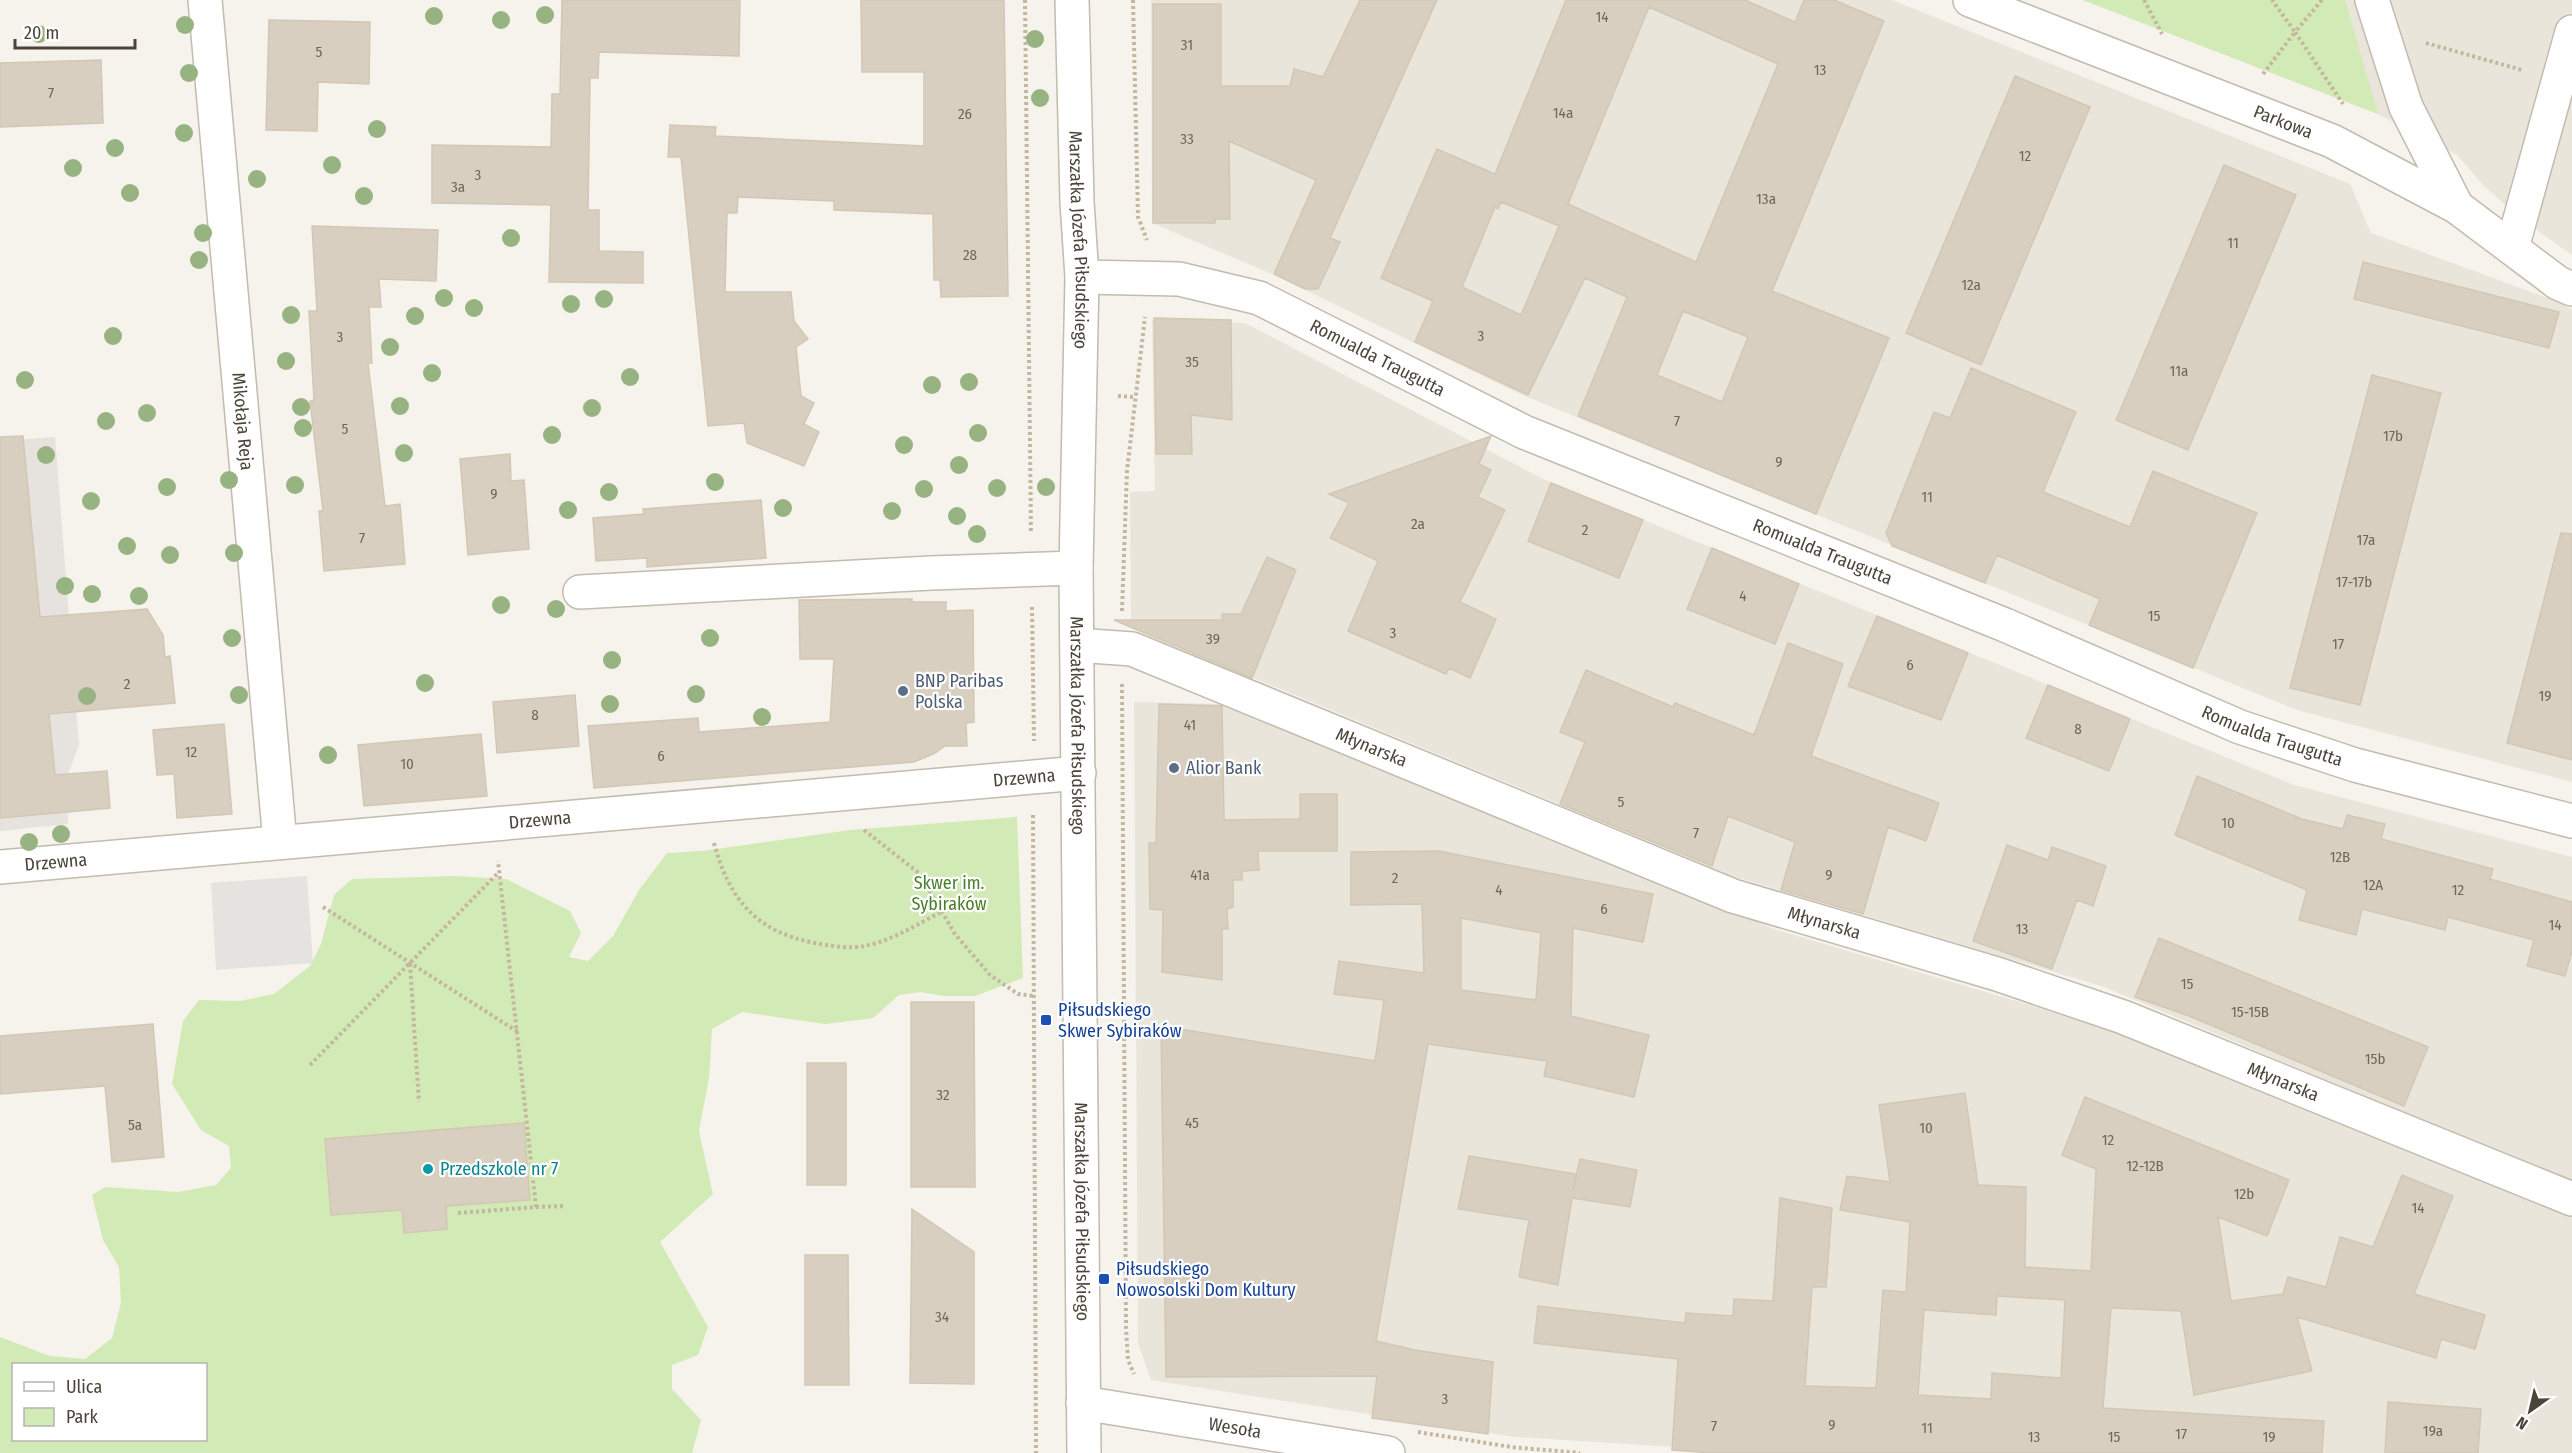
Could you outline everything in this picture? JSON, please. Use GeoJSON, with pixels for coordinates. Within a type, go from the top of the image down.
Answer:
{"type":"FeatureCollection","features":[{"type":"Feature","properties":{"kind":"street","name":"Mikołaja Reja"},"geometry":{"type":"LineString","coordinates":[[205,0],[280,842]]}},
{"type":"Feature","properties":{"kind":"street","name":"Marszałka Józefa Piłsudskiego"},"geometry":{"type":"LineString","coordinates":[[1072,0],[1077,202],[1082,277],[1076,568],[1084,1453]]}},
{"type":"Feature","properties":{"kind":"street","name":"Parkowa"},"geometry":{"type":"LineString","coordinates":[[1970,0],[2332,141],[2457,207],[2558,283],[2572,289]]}},
{"type":"Feature","properties":{"kind":"street"},"geometry":{"type":"LineString","coordinates":[[2372,0],[2406,107],[2457,207]]}},
{"type":"Feature","properties":{"kind":"street"},"geometry":{"type":"LineString","coordinates":[[2512,248],[2572,32]]}},
{"type":"Feature","properties":{"kind":"street","name":"Romualda Traugutta"},"geometry":{"type":"LineString","coordinates":[[1082,277],[1179,279],[1259,298],[1524,432],[2005,625],[2240,727],[2355,765],[2572,821]]}},
{"type":"Feature","properties":{"kind":"street"},"geometry":{"type":"LineString","coordinates":[[580,592],[1076,568]]}},
{"type":"Feature","properties":{"kind":"street","name":"Młynarska"},"geometry":{"type":"LineString","coordinates":[[1077,645],[1132,649],[1733,896],[1997,974],[2123,1017],[2572,1199]]}},
{"type":"Feature","properties":{"kind":"street","name":"Drzewna"},"geometry":{"type":"LineString","coordinates":[[0,867],[1079,773]]}},
{"type":"Feature","properties":{"kind":"street","name":"Wesoła"},"geometry":{"type":"LineString","coordinates":[[1083,1403],[1388,1453]]}},
{"type":"Feature","properties":{"kind":"path"},"geometry":{"type":"LineString","coordinates":[[1025,0],[1034,742]]}},
{"type":"Feature","properties":{"kind":"path"},"geometry":{"type":"LineString","coordinates":[[1133,0],[1138,217],[1147,240],[1157,241]]}},
{"type":"Feature","properties":{"kind":"path"},"geometry":{"type":"LineString","coordinates":[[2144,0],[2164,37],[2153,33]]}},
{"type":"Feature","properties":{"kind":"path"},"geometry":{"type":"LineString","coordinates":[[2272,0],[2346,110],[2336,105]]}},
{"type":"Feature","properties":{"kind":"path"},"geometry":{"type":"LineString","coordinates":[[2272,80],[2262,75],[2322,0]]}},
{"type":"Feature","properties":{"kind":"path"},"geometry":{"type":"LineString","coordinates":[[2416,40],[2559,80]]}},
{"type":"Feature","properties":{"kind":"path"},"geometry":{"type":"LineString","coordinates":[[1126,1328],[1122,649],[1127,471],[1142,324],[1148,307]]}},
{"type":"Feature","properties":{"kind":"path"},"geometry":{"type":"LineString","coordinates":[[1118,396],[1134,397]]}},
{"type":"Feature","properties":{"kind":"path"},"geometry":{"type":"LineString","coordinates":[[1035,820],[1036,1453]]}},
{"type":"Feature","properties":{"kind":"path"},"geometry":{"type":"LineString","coordinates":[[863,828],[920,874],[955,934],[990,975],[1018,994],[1034,996]]}},
{"type":"Feature","properties":{"kind":"path"},"geometry":{"type":"LineString","coordinates":[[711,832],[720,866],[736,898],[757,920],[775,931],[798,940],[830,946],[863,946],[892,938],[941,912]]}},
{"type":"Feature","properties":{"kind":"path"},"geometry":{"type":"LineString","coordinates":[[497,854],[519,1032],[536,1207]]}},
{"type":"Feature","properties":{"kind":"path"},"geometry":{"type":"LineString","coordinates":[[310,1065],[500,872]]}},
{"type":"Feature","properties":{"kind":"path"},"geometry":{"type":"LineString","coordinates":[[323,907],[519,1032]]}},
{"type":"Feature","properties":{"kind":"path"},"geometry":{"type":"LineString","coordinates":[[410,963],[419,1102]]}},
{"type":"Feature","properties":{"kind":"path"},"geometry":{"type":"LineString","coordinates":[[458,1214],[566,1206]]}},
{"type":"Feature","properties":{"kind":"shaded area"},"geometry":{"type":"Polygon","coordinates":[[[1151,0],[1892,0],[2350,184],[2371,233],[2561,303],[2572,310],[2572,782],[2297,710],[1520,394],[1272,274],[1152,223],[1151,0]]]}},
{"type":"Feature","properties":{"kind":"shaded area"},"geometry":{"type":"Polygon","coordinates":[[[2083,0],[2572,0],[2572,255],[2521,219],[2484,186],[2457,155],[2378,114],[2083,0]]]}},
{"type":"Feature","properties":{"kind":"shaded area"},"geometry":{"type":"Polygon","coordinates":[[[1152,320],[1245,323],[1543,479],[2294,785],[2572,857],[2572,1183],[2104,987],[1732,876],[1169,643],[1131,618],[1130,492],[1155,491],[1152,320]]]}},
{"type":"Feature","properties":{"kind":"shaded area"},"geometry":{"type":"Polygon","coordinates":[[[55,437],[79,745],[67,777],[68,824],[0,831],[0,441],[55,437]]]}},
{"type":"Feature","properties":{"kind":"shaded area"},"geometry":{"type":"Polygon","coordinates":[[[1134,702],[1222,704],[1777,930],[2097,1025],[2572,1217],[2572,1453],[1771,1453],[1515,1437],[1151,1380],[1138,1343],[1134,702]]]}},
{"type":"Feature","properties":{"kind":"shaded area"},"geometry":{"type":"Polygon","coordinates":[[[307,876],[313,963],[216,970],[211,883],[307,876]]]}},
{"type":"Feature","properties":{"kind":"green space"},"geometry":{"type":"Polygon","coordinates":[[[2083,0],[2345,0],[2378,114],[2083,0]]]}},
{"type":"Feature","properties":{"kind":"green space","name":"Skwer im. Sybiraków"},"geometry":{"type":"Polygon","coordinates":[[[1017,817],[1023,978],[975,996],[943,996],[921,992],[899,995],[873,1018],[825,1024],[742,1012],[712,1029],[709,1078],[699,1131],[713,1194],[660,1242],[708,1327],[698,1355],[672,1365],[672,1389],[701,1420],[692,1453],[0,1453],[0,1337],[50,1356],[85,1359],[112,1338],[121,1303],[119,1267],[103,1240],[92,1195],[105,1187],[178,1192],[216,1185],[231,1168],[229,1146],[201,1130],[172,1084],[183,1021],[199,1000],[240,1001],[274,994],[310,966],[321,944],[334,895],[352,879],[453,876],[506,879],[570,911],[581,933],[569,957],[588,961],[613,936],[639,890],[667,853],[702,851],[850,830],[1017,817]]]}},
{"type":"Feature","properties":{"kind":"building"},"geometry":{"type":"Polygon","coordinates":[[[562,0],[740,0],[739,56],[599,52],[598,78],[590,78],[588,210],[599,210],[599,251],[643,252],[643,283],[549,282],[551,205],[432,203],[432,145],[551,147],[552,94],[560,94],[562,0]]]}},
{"type":"Feature","properties":{"kind":"building"},"geometry":{"type":"Polygon","coordinates":[[[861,0],[1004,0],[1008,296],[941,297],[940,280],[934,280],[933,214],[834,210],[834,201],[738,197],[737,213],[727,213],[725,292],[791,292],[794,321],[808,339],[796,347],[801,396],[814,403],[804,424],[819,432],[804,466],[747,443],[744,423],[708,426],[681,157],[668,157],[670,125],[716,127],[715,136],[924,146],[924,72],[862,72],[861,0]]]}},
{"type":"Feature","properties":{"kind":"building"},"geometry":{"type":"Polygon","coordinates":[[[1360,0],[1437,0],[1330,238],[1340,242],[1318,289],[1305,289],[1274,274],[1316,180],[1229,141],[1230,219],[1215,219],[1215,223],[1153,223],[1153,4],[1221,4],[1221,86],[1290,86],[1294,69],[1323,77],[1360,0]]]}},
{"type":"Feature","properties":{"kind":"building"},"geometry":{"type":"Polygon","coordinates":[[[1566,0],[1745,0],[1795,22],[1804,0],[1834,0],[1884,21],[1772,291],[1889,338],[1816,514],[1578,416],[1627,297],[1585,278],[1528,395],[1415,342],[1433,301],[1381,278],[1437,149],[1495,174],[1566,0]],[[1649,7],[1568,204],[1696,262],[1778,64],[1649,7]],[[1501,202],[1498,209],[1495,207],[1462,287],[1521,315],[1559,226],[1501,202]],[[1683,311],[1657,375],[1722,402],[1748,337],[1683,311]]]}},
{"type":"Feature","properties":{"kind":"building"},"geometry":{"type":"Polygon","coordinates":[[[269,20],[370,22],[369,84],[318,82],[317,131],[266,130],[269,20]]]}},
{"type":"Feature","properties":{"kind":"building"},"geometry":{"type":"Polygon","coordinates":[[[101,60],[103,123],[0,127],[0,63],[101,60]]]}},
{"type":"Feature","properties":{"kind":"building"},"geometry":{"type":"Polygon","coordinates":[[[2015,76],[2090,107],[1981,365],[1906,333],[2015,76]]]}},
{"type":"Feature","properties":{"kind":"building"},"geometry":{"type":"Polygon","coordinates":[[[2224,165],[2296,195],[2188,450],[2116,420],[2224,165]]]}},
{"type":"Feature","properties":{"kind":"building"},"geometry":{"type":"Polygon","coordinates":[[[312,226],[438,230],[436,281],[379,279],[381,307],[369,307],[372,363],[368,363],[385,506],[400,504],[405,564],[324,571],[319,511],[323,511],[310,401],[314,400],[309,311],[317,311],[312,226]]]}},
{"type":"Feature","properties":{"kind":"building"},"geometry":{"type":"Polygon","coordinates":[[[2363,262],[2559,312],[2549,348],[2354,299],[2363,262]]]}},
{"type":"Feature","properties":{"kind":"building"},"geometry":{"type":"Polygon","coordinates":[[[1154,318],[1231,320],[1232,420],[1191,415],[1192,454],[1156,454],[1154,318]]]}},
{"type":"Feature","properties":{"kind":"building"},"geometry":{"type":"Polygon","coordinates":[[[1971,368],[2076,412],[2043,492],[2130,527],[2153,471],[2257,513],[2193,668],[2089,625],[2100,599],[1997,555],[1985,583],[1892,546],[1886,533],[1934,412],[1950,418],[1971,368]]]}},
{"type":"Feature","properties":{"kind":"building"},"geometry":{"type":"Polygon","coordinates":[[[2372,375],[2441,393],[2360,705],[2290,688],[2372,375]]]}},
{"type":"Feature","properties":{"kind":"building"},"geometry":{"type":"Polygon","coordinates":[[[23,436],[40,617],[147,609],[163,635],[165,657],[170,656],[175,703],[49,714],[55,775],[107,771],[110,808],[0,818],[0,437],[23,436]]]}},
{"type":"Feature","properties":{"kind":"building"},"geometry":{"type":"Polygon","coordinates":[[[1491,436],[1479,464],[1491,470],[1478,497],[1505,510],[1460,602],[1496,619],[1470,678],[1449,668],[1446,674],[1348,631],[1378,561],[1330,538],[1349,503],[1329,494],[1491,436]]]}},
{"type":"Feature","properties":{"kind":"building"},"geometry":{"type":"Polygon","coordinates":[[[510,454],[511,481],[524,480],[529,549],[468,555],[460,459],[510,454]]]}},
{"type":"Feature","properties":{"kind":"building"},"geometry":{"type":"Polygon","coordinates":[[[1551,483],[1643,520],[1619,578],[1528,541],[1551,483]]]}},
{"type":"Feature","properties":{"kind":"building"},"geometry":{"type":"Polygon","coordinates":[[[761,500],[766,558],[647,567],[647,558],[596,561],[593,518],[644,514],[643,509],[761,500]]]}},
{"type":"Feature","properties":{"kind":"building"},"geometry":{"type":"Polygon","coordinates":[[[2561,533],[2572,534],[2572,760],[2507,743],[2561,533]]]}},
{"type":"Feature","properties":{"kind":"building"},"geometry":{"type":"Polygon","coordinates":[[[1712,548],[1799,584],[1775,644],[1687,609],[1712,548]]]}},
{"type":"Feature","properties":{"kind":"building"},"geometry":{"type":"Polygon","coordinates":[[[1267,557],[1296,570],[1252,678],[1114,620],[1222,620],[1222,614],[1241,614],[1267,557]]]}},
{"type":"Feature","properties":{"kind":"building","name":"BNP Paribas Polska"},"geometry":{"type":"Polygon","coordinates":[[[912,599],[912,602],[946,602],[946,611],[973,610],[974,722],[966,723],[967,746],[945,746],[914,762],[594,788],[588,726],[698,718],[699,732],[830,722],[834,659],[800,659],[799,600],[912,599]]]}},
{"type":"Feature","properties":{"kind":"building"},"geometry":{"type":"Polygon","coordinates":[[[1877,616],[1968,653],[1941,720],[1848,686],[1877,616]]]}},
{"type":"Feature","properties":{"kind":"building"},"geometry":{"type":"Polygon","coordinates":[[[1788,643],[1843,664],[1811,756],[1939,803],[1926,841],[1888,827],[1863,914],[1781,890],[1795,842],[1728,816],[1712,866],[1560,804],[1585,742],[1560,732],[1586,670],[1673,707],[1675,703],[1754,735],[1788,643]]]}},
{"type":"Feature","properties":{"kind":"building"},"geometry":{"type":"Polygon","coordinates":[[[2048,685],[2130,719],[2109,771],[2026,738],[2048,685]]]}},
{"type":"Feature","properties":{"kind":"building"},"geometry":{"type":"Polygon","coordinates":[[[575,695],[579,746],[497,753],[493,702],[575,695]]]}},
{"type":"Feature","properties":{"kind":"building"},"geometry":{"type":"Polygon","coordinates":[[[1159,704],[1222,706],[1224,820],[1300,819],[1300,794],[1337,794],[1337,851],[1258,851],[1259,870],[1242,871],[1242,880],[1233,880],[1233,907],[1227,909],[1228,929],[1222,929],[1222,980],[1162,972],[1163,910],[1150,909],[1149,843],[1156,843],[1159,704]]]}},
{"type":"Feature","properties":{"kind":"building"},"geometry":{"type":"Polygon","coordinates":[[[224,724],[232,814],[177,818],[174,774],[157,775],[153,730],[224,724]]]}},
{"type":"Feature","properties":{"kind":"building"},"geometry":{"type":"Polygon","coordinates":[[[481,734],[487,796],[364,806],[358,745],[481,734]]]}},
{"type":"Feature","properties":{"kind":"building"},"geometry":{"type":"Polygon","coordinates":[[[2197,776],[2302,819],[2343,829],[2347,815],[2385,824],[2381,839],[2493,869],[2490,879],[2572,902],[2572,951],[2565,976],[2527,966],[2534,940],[2448,917],[2445,930],[2362,909],[2356,935],[2299,920],[2307,890],[2175,835],[2197,776]]]}},
{"type":"Feature","properties":{"kind":"building"},"geometry":{"type":"Polygon","coordinates":[[[2007,845],[2048,860],[2052,847],[2106,866],[2093,906],[2077,900],[2052,969],[1973,941],[2007,845]]]}},
{"type":"Feature","properties":{"kind":"building"},"geometry":{"type":"Polygon","coordinates":[[[1439,851],[1653,894],[1643,942],[1573,928],[1571,1016],[1649,1035],[1634,1097],[1544,1076],[1547,1061],[1428,1044],[1376,1341],[1415,1350],[1493,1362],[1488,1434],[1372,1418],[1377,1376],[1166,1377],[1161,1026],[1375,1061],[1384,1000],[1334,994],[1339,961],[1424,973],[1422,904],[1351,905],[1351,852],[1439,851]],[[1461,918],[1461,990],[1536,1000],[1541,933],[1461,918]]]}},
{"type":"Feature","properties":{"kind":"building"},"geometry":{"type":"Polygon","coordinates":[[[2159,938],[2428,1047],[2404,1106],[2189,1016],[2135,997],[2159,938]]]}},
{"type":"Feature","properties":{"kind":"building"},"geometry":{"type":"Polygon","coordinates":[[[911,1002],[974,1002],[975,1187],[911,1187],[911,1002]]]}},
{"type":"Feature","properties":{"kind":"building"},"geometry":{"type":"Polygon","coordinates":[[[153,1024],[164,1157],[112,1162],[105,1086],[0,1094],[0,1036],[153,1024]]]}},
{"type":"Feature","properties":{"kind":"building"},"geometry":{"type":"Polygon","coordinates":[[[807,1063],[846,1063],[846,1185],[807,1185],[807,1063]]]}},
{"type":"Feature","properties":{"kind":"building"},"geometry":{"type":"Polygon","coordinates":[[[1965,1093],[1978,1185],[2026,1187],[2025,1267],[2091,1271],[2096,1169],[2062,1155],[2085,1097],[2289,1180],[2267,1236],[2218,1217],[2231,1301],[2283,1294],[2288,1277],[2326,1287],[2340,1237],[2373,1247],[2402,1175],[2453,1196],[2414,1294],[2485,1315],[2475,1349],[2441,1339],[2436,1358],[2297,1317],[2312,1371],[2194,1395],[2181,1311],[2111,1308],[2103,1408],[2324,1421],[2322,1453],[1712,1453],[1672,1450],[1678,1359],[1534,1343],[1538,1306],[1685,1323],[1686,1313],[1733,1316],[1734,1299],[1773,1301],[1780,1198],[1832,1208],[1826,1287],[1812,1287],[1805,1386],[1876,1388],[1883,1290],[1906,1292],[1910,1222],[1840,1210],[1847,1176],[1890,1182],[1879,1105],[1965,1093]],[[1997,1296],[1996,1315],[1924,1310],[1918,1395],[1991,1399],[1992,1373],[2061,1378],[2065,1300],[1997,1296]]]}},
{"type":"Feature","properties":{"kind":"building","name":"Przedszkole nr 7"},"geometry":{"type":"Polygon","coordinates":[[[524,1123],[530,1200],[446,1206],[447,1229],[404,1233],[402,1210],[331,1215],[325,1139],[524,1123]]]}},
{"type":"Feature","properties":{"kind":"building"},"geometry":{"type":"Polygon","coordinates":[[[1469,1156],[1576,1174],[1573,1190],[1580,1159],[1637,1170],[1630,1207],[1572,1198],[1558,1285],[1519,1277],[1529,1220],[1458,1209],[1469,1156]]]}},
{"type":"Feature","properties":{"kind":"building"},"geometry":{"type":"Polygon","coordinates":[[[912,1209],[974,1252],[974,1384],[910,1383],[912,1209]]]}},
{"type":"Feature","properties":{"kind":"building"},"geometry":{"type":"Polygon","coordinates":[[[805,1255],[848,1255],[849,1385],[805,1385],[805,1255]]]}},
{"type":"Feature","properties":{"kind":"building"},"geometry":{"type":"Polygon","coordinates":[[[2388,1402],[2481,1409],[2478,1453],[2385,1453],[2388,1402]]]}},
{"type":"Feature","properties":{"kind":"place","name":"BNP Paribas Polska"},"geometry":{"type":"Point","coordinates":[903,691]}},
{"type":"Feature","properties":{"kind":"place","name":"Alior Bank"},"geometry":{"type":"Point","coordinates":[1174,768]}},
{"type":"Feature","properties":{"kind":"place","name":"Piłsudskiego Skwer Sybiraków"},"geometry":{"type":"Point","coordinates":[1046,1020]}},
{"type":"Feature","properties":{"kind":"place","name":"Przedszkole nr 7"},"geometry":{"type":"Point","coordinates":[428,1169]}},
{"type":"Feature","properties":{"kind":"place","name":"Piłsudskiego Nowosolski Dom Kultury"},"geometry":{"type":"Point","coordinates":[1104,1279]}}]}
